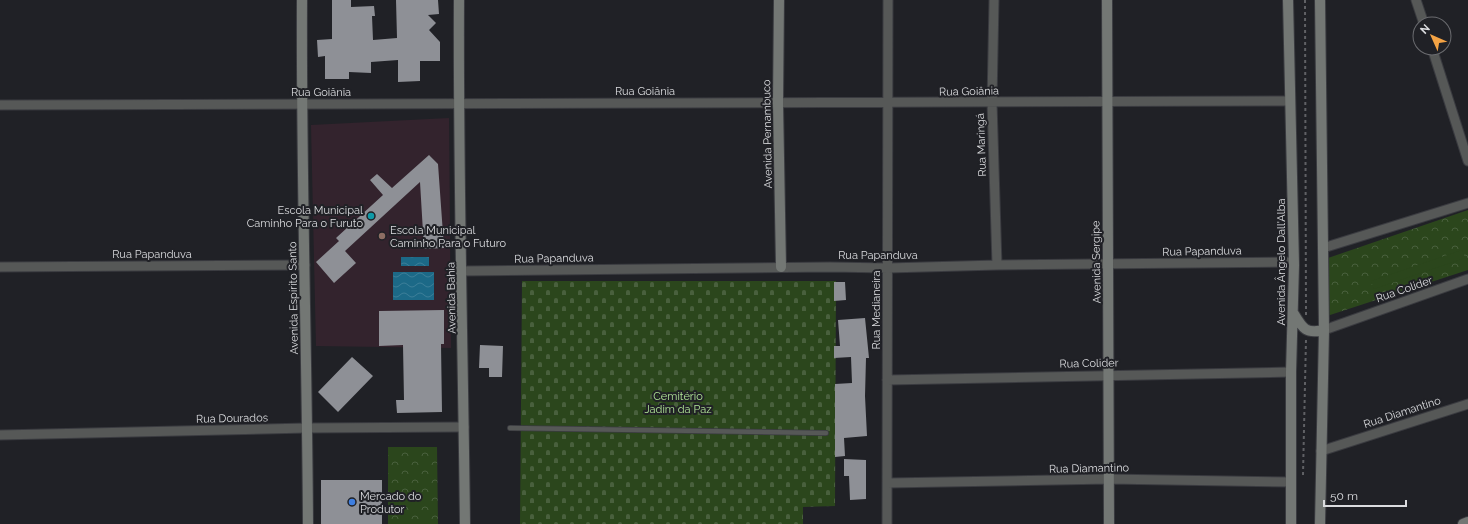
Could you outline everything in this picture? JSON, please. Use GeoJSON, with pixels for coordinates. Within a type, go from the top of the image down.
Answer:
{"type":"FeatureCollection","features":[{"type":"Feature","properties":{"kind":"street","name":"Avenida Espírito Santo"},"geometry":{"type":"LineString","coordinates":[[302,0],[301,104],[305,265],[308,524]]}},
{"type":"Feature","properties":{"kind":"street","name":"Avenida Bahia"},"geometry":{"type":"LineString","coordinates":[[458,0],[464,524]]}},
{"type":"Feature","properties":{"kind":"street","name":"Avenida Pernambuco"},"geometry":{"type":"LineString","coordinates":[[778,0],[781,267]]}},
{"type":"Feature","properties":{"kind":"street","name":"Rua Medianeira"},"geometry":{"type":"LineString","coordinates":[[887,524],[888,0]]}},
{"type":"Feature","properties":{"kind":"street","name":"Rua Maringá"},"geometry":{"type":"LineString","coordinates":[[994,0],[992,102],[997,265]]}},
{"type":"Feature","properties":{"kind":"street","name":"Avenida Sergipe"},"geometry":{"type":"LineString","coordinates":[[1107,0],[1109,524]]}},
{"type":"Feature","properties":{"kind":"street","name":"Avenida Ângelo Dall'Alba"},"geometry":{"type":"LineString","coordinates":[[1288,0],[1294,262],[1294,314],[1291,372],[1291,524]]}},
{"type":"Feature","properties":{"kind":"street"},"geometry":{"type":"LineString","coordinates":[[1320,0],[1324,330],[1320,524]]}},
{"type":"Feature","properties":{"kind":"street"},"geometry":{"type":"LineString","coordinates":[[1416,0],[1421,16]]}},
{"type":"Feature","properties":{"kind":"street"},"geometry":{"type":"LineString","coordinates":[[1435,56],[1468,161]]}},
{"type":"Feature","properties":{"kind":"street","name":"Rua Goiânia"},"geometry":{"type":"LineString","coordinates":[[0,105],[888,104],[1107,101],[1290,102]]}},
{"type":"Feature","properties":{"kind":"street"},"geometry":{"type":"LineString","coordinates":[[1323,248],[1468,203]]}},
{"type":"Feature","properties":{"kind":"street","name":"Rua Papanduva"},"geometry":{"type":"LineString","coordinates":[[462,271],[781,267],[888,268],[997,265],[1294,262]]}},
{"type":"Feature","properties":{"kind":"street","name":"Rua Papanduva"},"geometry":{"type":"LineString","coordinates":[[0,267],[305,265]]}},
{"type":"Feature","properties":{"kind":"street","name":"Rua Colider"},"geometry":{"type":"LineString","coordinates":[[1324,330],[1468,280]]}},
{"type":"Feature","properties":{"kind":"street"},"geometry":{"type":"LineString","coordinates":[[1294,314],[1306,330],[1316,332],[1324,330]]}},
{"type":"Feature","properties":{"kind":"street","name":"Rua Colider"},"geometry":{"type":"LineString","coordinates":[[887,380],[1291,372]]}},
{"type":"Feature","properties":{"kind":"street","name":"Rua Diamantino"},"geometry":{"type":"LineString","coordinates":[[1321,451],[1468,404]]}},
{"type":"Feature","properties":{"kind":"street","name":"Rua Dourados"},"geometry":{"type":"LineString","coordinates":[[0,436],[307,428],[464,427]]}},
{"type":"Feature","properties":{"kind":"street","name":"Rua Diamantino"},"geometry":{"type":"LineString","coordinates":[[887,483],[1109,479],[1291,482]]}},
{"type":"Feature","properties":{"kind":"street"},"geometry":{"type":"LineString","coordinates":[[1463,524],[1468,522]]}},
{"type":"Feature","properties":{"kind":"lane"},"geometry":{"type":"LineString","coordinates":[[510,428],[826,433]]}},
{"type":"Feature","properties":{"kind":"shaded area","name":"Escola Municipal Caminho Para o Futuro"},"geometry":{"type":"Polygon","coordinates":[[[449,118],[451,348],[316,346],[311,125],[449,118]]]}},
{"type":"Feature","properties":{"kind":"green space"},"geometry":{"type":"Polygon","coordinates":[[[1468,210],[1468,270],[1327,316],[1328,258],[1468,210]]]}},
{"type":"Feature","properties":{"kind":"green space"},"geometry":{"type":"Polygon","coordinates":[[[1462,250],[1465,258],[1374,289],[1371,281],[1462,250]]]}},
{"type":"Feature","properties":{"kind":"green space","name":"Cemitério Jadim da Paz"},"geometry":{"type":"Polygon","coordinates":[[[522,281],[836,281],[835,506],[803,507],[803,524],[520,524],[522,281]]]}},
{"type":"Feature","properties":{"kind":"green space"},"geometry":{"type":"Polygon","coordinates":[[[388,447],[437,447],[438,524],[388,524],[388,447]]]}},
{"type":"Feature","properties":{"kind":"water"},"geometry":{"type":"Polygon","coordinates":[[[401,257],[429,257],[429,266],[401,266],[401,257]]]}},
{"type":"Feature","properties":{"kind":"water"},"geometry":{"type":"Polygon","coordinates":[[[393,272],[434,272],[434,300],[393,300],[393,272]]]}},
{"type":"Feature","properties":{"kind":"building"},"geometry":{"type":"Polygon","coordinates":[[[332,0],[351,0],[351,7],[374,6],[375,16],[372,16],[373,40],[397,38],[396,0],[438,0],[439,14],[428,15],[436,23],[429,30],[440,42],[440,61],[420,61],[420,81],[398,82],[398,60],[371,62],[371,73],[349,72],[349,79],[325,79],[325,56],[318,57],[317,40],[332,39],[332,0]]]}},
{"type":"Feature","properties":{"kind":"building","name":"Escola Municipal Caminho Para o Furuto"},"geometry":{"type":"Polygon","coordinates":[[[429,155],[438,164],[444,248],[424,249],[420,182],[345,251],[356,263],[334,283],[316,262],[339,241],[336,238],[383,195],[370,180],[377,174],[392,188],[429,155]]]}},
{"type":"Feature","properties":{"kind":"building"},"geometry":{"type":"Polygon","coordinates":[[[834,282],[845,282],[846,300],[834,301],[834,282]]]}},
{"type":"Feature","properties":{"kind":"building"},"geometry":{"type":"Polygon","coordinates":[[[444,310],[444,344],[441,344],[442,412],[397,413],[396,400],[404,400],[403,345],[379,346],[379,311],[444,310]]]}},
{"type":"Feature","properties":{"kind":"building"},"geometry":{"type":"Polygon","coordinates":[[[865,318],[869,358],[866,358],[865,396],[867,436],[844,438],[845,456],[835,457],[835,384],[852,383],[851,357],[834,358],[834,346],[840,346],[838,320],[865,318]]]}},
{"type":"Feature","properties":{"kind":"building"},"geometry":{"type":"Polygon","coordinates":[[[480,345],[503,346],[502,377],[489,377],[489,368],[479,368],[480,345]]]}},
{"type":"Feature","properties":{"kind":"building"},"geometry":{"type":"Polygon","coordinates":[[[352,357],[373,376],[338,412],[318,392],[352,357]]]}},
{"type":"Feature","properties":{"kind":"building"},"geometry":{"type":"Polygon","coordinates":[[[844,459],[866,460],[866,499],[850,500],[849,476],[844,476],[844,459]]]}},
{"type":"Feature","properties":{"kind":"building","name":"Mercado do Produtor"},"geometry":{"type":"Polygon","coordinates":[[[321,480],[382,480],[382,524],[321,524],[321,480]]]}},
{"type":"Feature","properties":{"kind":"place","name":"Escola Municipal Caminho Para o Furuto"},"geometry":{"type":"Point","coordinates":[371,216]}},
{"type":"Feature","properties":{"kind":"place","name":"Escola Municipal Caminho Para o Futuro"},"geometry":{"type":"Point","coordinates":[382,236]}},
{"type":"Feature","properties":{"kind":"place","name":"Mercado do Produtor"},"geometry":{"type":"Point","coordinates":[352,502]}}]}
